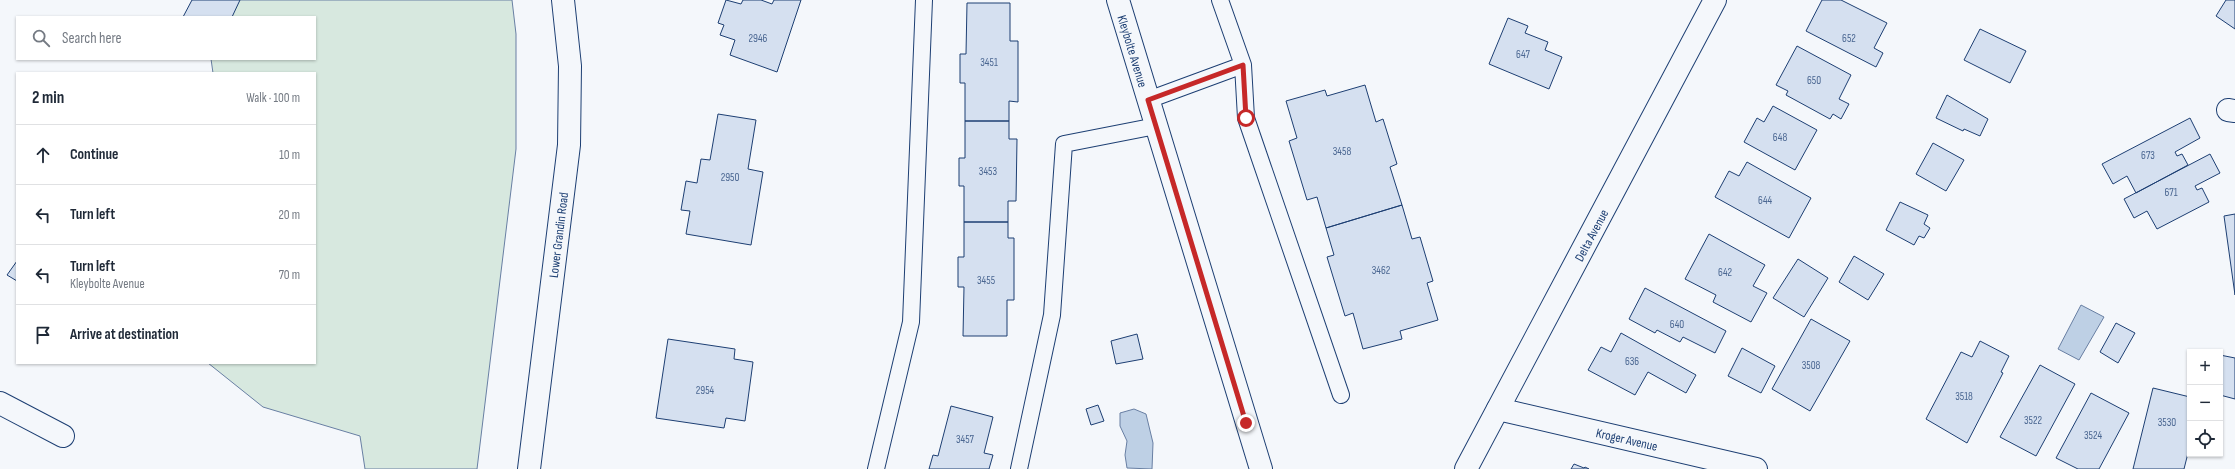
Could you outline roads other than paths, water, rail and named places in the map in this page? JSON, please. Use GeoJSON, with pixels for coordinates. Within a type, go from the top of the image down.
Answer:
{"type":"FeatureCollection","features":[{"type":"Feature","properties":{"kind":"street","name":"Lower Grandin Road"},"geometry":{"type":"LineString","coordinates":[[529,469],[569,145],[570,66],[564,0]]}},
{"type":"Feature","properties":{"kind":"street","name":"Kleybolte Avenue"},"geometry":{"type":"LineString","coordinates":[[1118,0],[1261,469]]}},
{"type":"Feature","properties":{"kind":"street","name":"Delta Avenue"},"geometry":{"type":"LineString","coordinates":[[1466,469],[1716,0]]}},
{"type":"Feature","properties":{"kind":"street"},"geometry":{"type":"LineString","coordinates":[[0,403],[63,436]]}},
{"type":"Feature","properties":{"kind":"street","name":"Kroger Avenue"},"geometry":{"type":"LineString","coordinates":[[1498,409],[1756,469]]}},
{"type":"Feature","properties":{"kind":"lane"},"geometry":{"type":"LineString","coordinates":[[876,469],[911,322],[924,0]]}},
{"type":"Feature","properties":{"kind":"lane"},"geometry":{"type":"LineString","coordinates":[[1220,0],[1243,65],[1246,118],[1341,395]]}},
{"type":"Feature","properties":{"kind":"lane"},"geometry":{"type":"LineString","coordinates":[[1148,100],[1243,65]]}},
{"type":"Feature","properties":{"kind":"lane"},"geometry":{"type":"LineString","coordinates":[[1019,469],[1052,315],[1064,144],[1156,126]]}},
{"type":"Feature","properties":{"kind":"water"},"geometry":{"type":"Polygon","coordinates":[[[2081,305],[2104,317],[2079,360],[2058,349],[2081,305]]]}},
{"type":"Feature","properties":{"kind":"water"},"geometry":{"type":"Polygon","coordinates":[[[1134,409],[1146,414],[1153,443],[1152,469],[1127,468],[1125,455],[1127,441],[1120,426],[1120,413],[1134,409]]]}}]}
